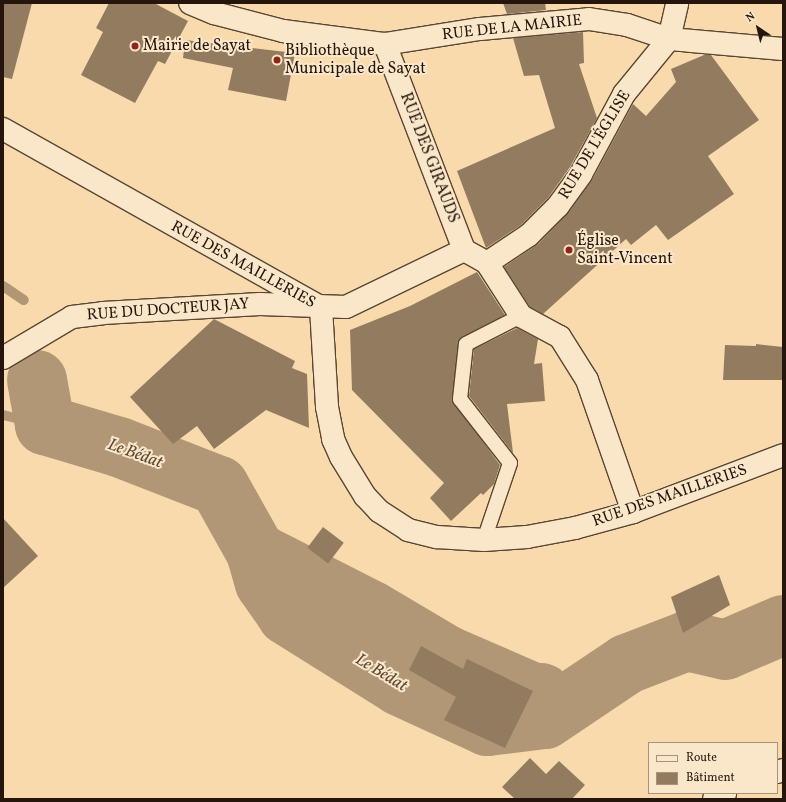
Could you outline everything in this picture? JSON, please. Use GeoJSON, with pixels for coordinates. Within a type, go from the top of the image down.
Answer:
{"type":"FeatureCollection","features":[{"type":"Feature","properties":{"kind":"street","name":"RUE DE LA MAIRIE"},"geometry":{"type":"LineString","coordinates":[[190,3],[214,13],[283,31],[385,44],[480,29],[588,19],[627,25],[669,39],[783,49]]}},
{"type":"Feature","properties":{"kind":"street"},"geometry":{"type":"LineString","coordinates":[[669,39],[677,3]]}},
{"type":"Feature","properties":{"kind":"street","name":"RUE DE L'ÉGLISE"},"geometry":{"type":"LineString","coordinates":[[487,263],[530,234],[558,206],[581,174],[624,94],[669,39]]}},
{"type":"Feature","properties":{"kind":"street","name":"RUE DES GIRAUDS"},"geometry":{"type":"LineString","coordinates":[[385,44],[464,250]]}},
{"type":"Feature","properties":{"kind":"street","name":"RUE DES MAILLERIES"},"geometry":{"type":"LineString","coordinates":[[3,129],[206,246],[321,308],[321,341],[330,424],[341,457],[365,496],[379,511],[408,530],[437,537],[484,540],[528,537],[575,528],[632,512],[783,455]]}},
{"type":"Feature","properties":{"kind":"street"},"geometry":{"type":"LineString","coordinates":[[321,308],[346,307],[464,250],[487,263],[521,316],[560,337],[587,380],[632,512]]}},
{"type":"Feature","properties":{"kind":"street","name":"RUE DU DOCTEUR JAY"},"geometry":{"type":"LineString","coordinates":[[3,358],[72,317],[103,313],[260,304],[321,308]]}},
{"type":"Feature","properties":{"kind":"street"},"geometry":{"type":"LineString","coordinates":[[714,799],[723,794]]}},
{"type":"Feature","properties":{"kind":"lane"},"geometry":{"type":"LineString","coordinates":[[484,540],[510,463],[460,399],[466,344],[521,316]]}},
{"type":"Feature","properties":{"kind":"building"},"geometry":{"type":"Polygon","coordinates":[[[3,3],[32,3],[12,79],[3,77],[3,3]]]}},
{"type":"Feature","properties":{"kind":"building","name":"Mairie de Sayat"},"geometry":{"type":"Polygon","coordinates":[[[109,3],[154,3],[188,21],[165,64],[158,61],[135,103],[81,75],[103,32],[96,28],[109,3]]]}},
{"type":"Feature","properties":{"kind":"building"},"geometry":{"type":"Polygon","coordinates":[[[503,3],[545,3],[546,10],[507,14],[503,3]]]}},
{"type":"Feature","properties":{"kind":"building"},"geometry":{"type":"Polygon","coordinates":[[[583,32],[584,63],[579,64],[597,118],[570,167],[548,198],[521,225],[486,248],[457,171],[555,128],[539,75],[524,76],[513,38],[583,32]]]}},
{"type":"Feature","properties":{"kind":"building"},"geometry":{"type":"Polygon","coordinates":[[[185,40],[295,53],[286,101],[228,90],[233,68],[183,58],[185,40]]]}},
{"type":"Feature","properties":{"kind":"building"},"geometry":{"type":"Polygon","coordinates":[[[704,55],[711,55],[759,120],[708,156],[734,194],[668,240],[656,225],[631,245],[626,239],[543,314],[530,307],[504,267],[538,244],[568,213],[592,180],[633,104],[646,116],[676,82],[671,69],[704,55]]]}},
{"type":"Feature","properties":{"kind":"building"},"geometry":{"type":"Polygon","coordinates":[[[477,272],[505,315],[459,340],[452,399],[500,465],[494,484],[483,495],[481,493],[451,521],[430,498],[444,483],[352,390],[350,330],[410,306],[477,272]]]}},
{"type":"Feature","properties":{"kind":"building"},"geometry":{"type":"Polygon","coordinates":[[[214,319],[295,361],[292,368],[307,374],[309,428],[266,410],[214,449],[197,426],[173,444],[130,397],[214,319]]]}},
{"type":"Feature","properties":{"kind":"building"},"geometry":{"type":"Polygon","coordinates":[[[517,328],[538,339],[534,364],[542,363],[545,401],[507,404],[513,453],[469,396],[474,349],[517,328]]]}},
{"type":"Feature","properties":{"kind":"building"},"geometry":{"type":"Polygon","coordinates":[[[756,344],[783,347],[783,380],[723,380],[725,345],[756,346],[756,344]]]}},
{"type":"Feature","properties":{"kind":"building"},"geometry":{"type":"Polygon","coordinates":[[[3,518],[38,556],[3,588],[3,518]]]}},
{"type":"Feature","properties":{"kind":"building"},"geometry":{"type":"Polygon","coordinates":[[[323,527],[344,543],[328,563],[307,548],[323,527]]]}},
{"type":"Feature","properties":{"kind":"building"},"geometry":{"type":"Polygon","coordinates":[[[719,575],[730,605],[683,633],[671,597],[719,575]]]}},
{"type":"Feature","properties":{"kind":"building"},"geometry":{"type":"Polygon","coordinates":[[[421,646],[463,669],[467,659],[533,691],[505,748],[444,720],[456,697],[409,670],[421,646]]]}},
{"type":"Feature","properties":{"kind":"building"},"geometry":{"type":"Polygon","coordinates":[[[530,758],[546,774],[559,761],[585,785],[572,799],[515,799],[502,787],[530,758]]]}},
{"type":"Feature","properties":{"kind":"waterway"},"geometry":{"type":"LineString","coordinates":[[3,286],[24,300]]}},
{"type":"Feature","properties":{"kind":"waterway","name":"Le Bédat"},"geometry":{"type":"LineString","coordinates":[[37,380],[45,425],[119,447],[219,486],[256,552],[265,583],[287,615],[400,686],[487,726],[545,719],[627,664],[687,641],[725,650],[783,625]]}},
{"type":"Feature","properties":{"kind":"waterway"},"geometry":{"type":"LineString","coordinates":[[3,415],[45,425]]}},
{"type":"Feature","properties":{"kind":"waterway"},"geometry":{"type":"LineString","coordinates":[[256,552],[372,611],[446,655],[536,694],[542,693]]}},
{"type":"Feature","properties":{"kind":"place","name":"Mairie de Sayat"},"geometry":{"type":"Point","coordinates":[135,46]}},
{"type":"Feature","properties":{"kind":"place","name":"Bibliothèque Municipale de Sayat"},"geometry":{"type":"Point","coordinates":[277,60]}},
{"type":"Feature","properties":{"kind":"place","name":"Église Saint-Vincent"},"geometry":{"type":"Point","coordinates":[569,250]}}]}
